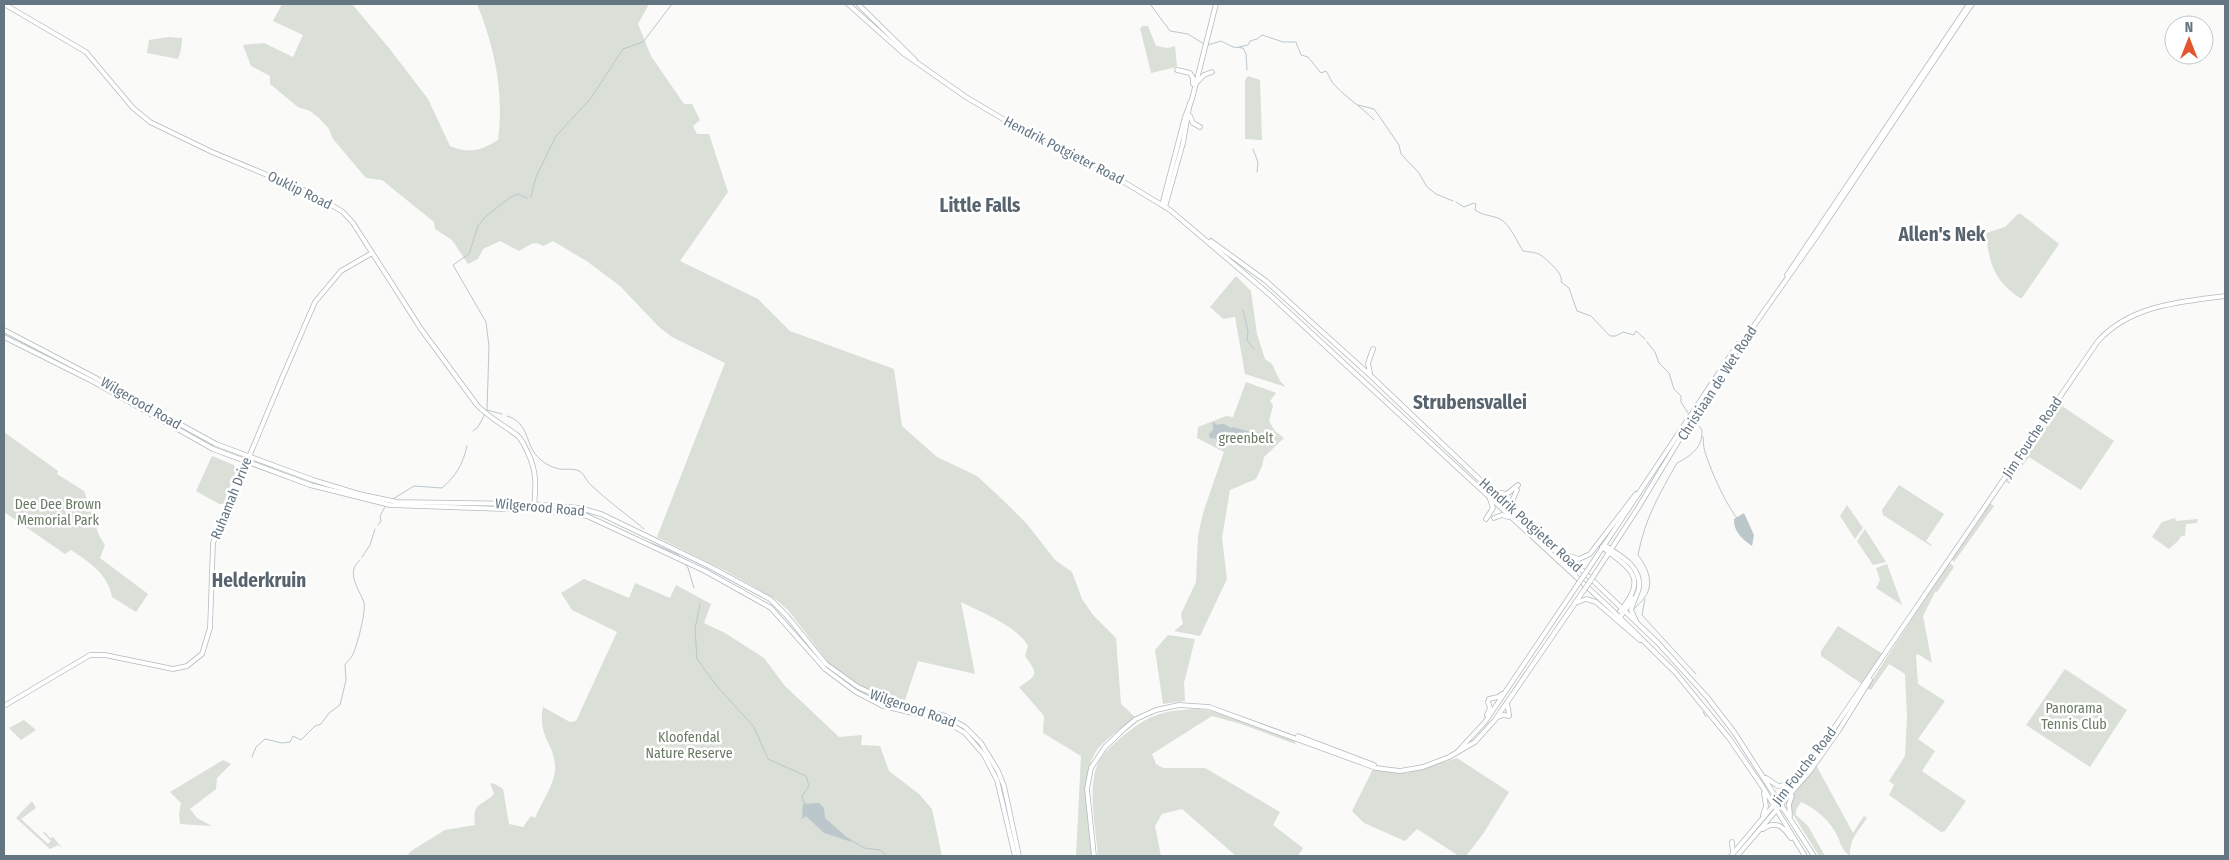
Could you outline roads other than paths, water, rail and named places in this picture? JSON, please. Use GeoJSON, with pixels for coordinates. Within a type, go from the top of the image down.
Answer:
{"type":"FeatureCollection","features":[{"type":"Feature","properties":{"kind":"main road","name":"Ouklip Road"},"geometry":{"type":"LineString","coordinates":[[4,4],[86,52],[133,108],[150,122],[212,152],[307,191],[338,209],[351,220],[421,329],[477,405],[485,414],[515,434],[523,442],[534,468],[536,489],[533,510]]}},
{"type":"Feature","properties":{"kind":"main road","name":"Hendrik Potgieter Road"},"geometry":{"type":"LineString","coordinates":[[848,4],[885,39],[957,92],[1008,122],[1091,162],[1164,206],[1270,295],[1515,520],[1659,656],[1720,726],[1762,786],[1804,856]]}},
{"type":"Feature","properties":{"kind":"main road","name":"Hendrik Potgieter Road"},"geometry":{"type":"LineString","coordinates":[[858,4],[923,68]]}},
{"type":"Feature","properties":{"kind":"main road"},"geometry":{"type":"LineString","coordinates":[[1164,206],[1174,158],[1195,87],[1216,4]]}},
{"type":"Feature","properties":{"kind":"main road","name":"Christiaan de Wet Road"},"geometry":{"type":"LineString","coordinates":[[1455,754],[1485,722],[1706,390],[1792,268],[1970,4]]}},
{"type":"Feature","properties":{"kind":"main road","name":"Christiaan de Wet Road"},"geometry":{"type":"LineString","coordinates":[[1094,856],[1087,789],[1091,768],[1105,747],[1132,722],[1156,710],[1187,705],[1217,709],[1376,766],[1410,769],[1435,763],[1475,742],[1495,720],[1508,698],[1593,577],[1714,384],[1819,233],[1970,4]]}},
{"type":"Feature","properties":{"kind":"main road"},"geometry":{"type":"LineString","coordinates":[[1177,70],[1188,72],[1192,75],[1195,87]]}},
{"type":"Feature","properties":{"kind":"main road"},"geometry":{"type":"LineString","coordinates":[[1195,87],[1204,75],[1212,72]]}},
{"type":"Feature","properties":{"kind":"main road"},"geometry":{"type":"LineString","coordinates":[[1190,104],[1191,122],[1200,127]]}},
{"type":"Feature","properties":{"kind":"main road"},"geometry":{"type":"LineString","coordinates":[[1164,206],[1190,109]]}},
{"type":"Feature","properties":{"kind":"main road"},"geometry":{"type":"LineString","coordinates":[[1174,158],[1184,126],[1187,124]]}},
{"type":"Feature","properties":{"kind":"main road","name":"Hendrik Potgieter Road"},"geometry":{"type":"LineString","coordinates":[[1202,236],[1223,248],[1266,281],[1371,376],[1493,492],[1558,547],[1669,655],[1707,697],[1734,732],[1814,856]]}},
{"type":"Feature","properties":{"kind":"main road","name":"Ruhamah Drive"},"geometry":{"type":"LineString","coordinates":[[4,706],[90,655],[105,655],[173,669],[187,666],[199,658],[207,643],[210,628],[213,543],[248,457],[312,308],[340,272],[372,253]]}},
{"type":"Feature","properties":{"kind":"main road","name":"Jim Fouche Road"},"geometry":{"type":"LineString","coordinates":[[1734,856],[1741,844],[1815,756],[2102,336],[2118,322],[2155,307],[2225,296]]}},
{"type":"Feature","properties":{"kind":"main road","name":"Wilgerood Road"},"geometry":{"type":"LineString","coordinates":[[4,330],[200,436],[248,457],[313,480],[383,500],[411,503],[534,504],[580,508],[601,514],[715,568],[777,605],[824,662],[858,687],[893,703],[945,716],[965,727],[981,743],[998,771],[1004,786],[1019,856]]}},
{"type":"Feature","properties":{"kind":"main road","name":"Wilgerood Road"},"geometry":{"type":"LineString","coordinates":[[4,337],[94,382],[201,443],[246,463],[310,485],[385,504],[426,508],[533,510],[580,514],[594,518],[705,571],[771,608],[825,670],[856,692],[883,706],[936,718],[959,728],[978,746],[992,769],[1000,788],[1015,856]]}},
{"type":"Feature","properties":{"kind":"main road"},"geometry":{"type":"LineString","coordinates":[[1371,376],[1368,365],[1373,349]]}},
{"type":"Feature","properties":{"kind":"main road"},"geometry":{"type":"LineString","coordinates":[[1493,492],[1507,494],[1518,485]]}},
{"type":"Feature","properties":{"kind":"main road"},"geometry":{"type":"LineString","coordinates":[[1558,547],[1573,558],[1588,557],[1631,499],[1643,486]]}},
{"type":"Feature","properties":{"kind":"main road"},"geometry":{"type":"LineString","coordinates":[[536,489],[537,499],[545,505]]}},
{"type":"Feature","properties":{"kind":"main road"},"geometry":{"type":"LineString","coordinates":[[1516,512],[1513,501],[1517,490]]}},
{"type":"Feature","properties":{"kind":"main road"},"geometry":{"type":"LineString","coordinates":[[1486,519],[1493,508],[1489,497]]}},
{"type":"Feature","properties":{"kind":"main road"},"geometry":{"type":"LineString","coordinates":[[1494,518],[1502,515],[1515,520]]}},
{"type":"Feature","properties":{"kind":"main road"},"geometry":{"type":"LineString","coordinates":[[1617,539],[1615,548],[1619,556]]}},
{"type":"Feature","properties":{"kind":"main road"},"geometry":{"type":"LineString","coordinates":[[1603,546],[1619,556],[1637,572],[1639,582],[1631,611],[1640,627]]}},
{"type":"Feature","properties":{"kind":"main road"},"geometry":{"type":"LineString","coordinates":[[1610,551],[1630,571],[1634,579],[1635,587],[1623,610]]}},
{"type":"Feature","properties":{"kind":"main road"},"geometry":{"type":"LineString","coordinates":[[1603,561],[1612,558],[1621,563]]}},
{"type":"Feature","properties":{"kind":"main road"},"geometry":{"type":"LineString","coordinates":[[1618,616],[1637,594]]}},
{"type":"Feature","properties":{"kind":"main road"},"geometry":{"type":"LineString","coordinates":[[1609,597],[1622,603],[1629,600]]}},
{"type":"Feature","properties":{"kind":"main road"},"geometry":{"type":"LineString","coordinates":[[1567,614],[1582,600],[1593,600],[1659,656]]}},
{"type":"Feature","properties":{"kind":"main road","name":"Jim Fouche Road"},"geometry":{"type":"LineString","coordinates":[[1734,856],[1777,811],[1798,785],[1838,730],[1889,648]]}},
{"type":"Feature","properties":{"kind":"main road"},"geometry":{"type":"LineString","coordinates":[[1485,722],[1490,710],[1488,700],[1498,697],[1505,692]]}},
{"type":"Feature","properties":{"kind":"main road"},"geometry":{"type":"LineString","coordinates":[[1495,720],[1501,715],[1509,715],[1507,708],[1508,698]]}},
{"type":"Feature","properties":{"kind":"main road"},"geometry":{"type":"LineString","coordinates":[[1762,774],[1778,786],[1785,786],[1793,782]]}},
{"type":"Feature","properties":{"kind":"main road"},"geometry":{"type":"LineString","coordinates":[[1792,821],[1789,804],[1798,785]]}},
{"type":"Feature","properties":{"kind":"main road"},"geometry":{"type":"LineString","coordinates":[[1758,824],[1766,806],[1762,786]]}},
{"type":"Feature","properties":{"kind":"main road"},"geometry":{"type":"LineString","coordinates":[[1753,837],[1768,825],[1780,825],[1785,829],[1804,856]]}},
{"type":"Feature","properties":{"kind":"main road"},"geometry":{"type":"LineString","coordinates":[[1734,856],[1732,842],[1741,844]]}},
{"type":"Feature","properties":{"kind":"waterway"},"geometry":{"type":"LineString","coordinates":[[531,197],[536,177],[556,136],[591,98],[623,49],[643,42],[672,4]]}},
{"type":"Feature","properties":{"kind":"waterway"},"geometry":{"type":"LineString","coordinates":[[1150,4],[1170,31],[1188,34],[1204,44]]}},
{"type":"Feature","properties":{"kind":"waterway"},"geometry":{"type":"LineString","coordinates":[[1239,47],[1248,45],[1250,41],[1262,35],[1283,42],[1296,42],[1301,55],[1308,57],[1321,73],[1326,71],[1336,87],[1374,120]]}},
{"type":"Feature","properties":{"kind":"waterway"},"geometry":{"type":"LineString","coordinates":[[1208,45],[1221,41],[1233,47],[1243,48],[1246,54],[1247,70]]}},
{"type":"Feature","properties":{"kind":"waterway"},"geometry":{"type":"LineString","coordinates":[[1358,105],[1374,109],[1399,145],[1401,154],[1419,173],[1427,187],[1436,194],[1453,201]]}},
{"type":"Feature","properties":{"kind":"waterway"},"geometry":{"type":"LineString","coordinates":[[1253,149],[1258,162],[1257,172]]}},
{"type":"Feature","properties":{"kind":"waterway"},"geometry":{"type":"LineString","coordinates":[[473,431],[478,427],[487,410],[489,346],[486,322],[453,265],[469,254],[478,226],[486,216],[511,197],[518,194],[527,198]]}},
{"type":"Feature","properties":{"kind":"waterway"},"geometry":{"type":"LineString","coordinates":[[1456,202],[1464,207],[1474,203],[1476,204],[1475,210],[1478,212],[1504,221],[1523,251],[1540,255],[1555,268],[1560,275],[1561,282],[1569,288],[1577,311],[1591,316],[1610,336],[1616,336],[1623,332],[1634,335],[1636,331],[1645,339]]}},
{"type":"Feature","properties":{"kind":"waterway"},"geometry":{"type":"LineString","coordinates":[[1243,310],[1248,331],[1247,340],[1254,349]]}},
{"type":"Feature","properties":{"kind":"waterway"},"geometry":{"type":"LineString","coordinates":[[1647,342],[1655,352],[1659,363],[1669,373],[1674,389],[1681,396],[1681,402],[1688,413]]}},
{"type":"Feature","properties":{"kind":"waterway"},"geometry":{"type":"LineString","coordinates":[[487,410],[502,414]]}},
{"type":"Feature","properties":{"kind":"waterway"},"geometry":{"type":"LineString","coordinates":[[507,416],[515,419],[524,429],[531,448],[542,461],[555,468],[581,472],[597,491],[644,529]]}},
{"type":"Feature","properties":{"kind":"waterway"},"geometry":{"type":"LineString","coordinates":[[1634,609],[1648,592],[1650,580],[1647,569],[1638,555],[1641,542],[1659,496],[1677,463],[1691,454],[1698,446],[1702,430],[1694,420]]}},
{"type":"Feature","properties":{"kind":"waterway"},"geometry":{"type":"LineString","coordinates":[[1703,437],[1704,448],[1713,474],[1737,518]]}},
{"type":"Feature","properties":{"kind":"waterway"},"geometry":{"type":"LineString","coordinates":[[393,499],[414,486],[442,488],[458,469],[467,446]]}},
{"type":"Feature","properties":{"kind":"waterway"},"geometry":{"type":"LineString","coordinates":[[378,525],[385,507]]}},
{"type":"Feature","properties":{"kind":"waterway"},"geometry":{"type":"LineString","coordinates":[[362,557],[370,545],[375,529]]}},
{"type":"Feature","properties":{"kind":"waterway"},"geometry":{"type":"LineString","coordinates":[[651,543],[679,555]]}},
{"type":"Feature","properties":{"kind":"waterway"},"geometry":{"type":"LineString","coordinates":[[252,757],[256,747],[265,739],[282,743],[290,742],[293,736],[301,740],[340,705],[346,680],[345,665],[354,652],[364,614],[364,603],[353,575],[356,565],[360,560]]}},
{"type":"Feature","properties":{"kind":"waterway"},"geometry":{"type":"LineString","coordinates":[[685,564],[694,588]]}},
{"type":"Feature","properties":{"kind":"waterway"},"geometry":{"type":"LineString","coordinates":[[1645,599],[1642,615],[1696,674]]}},
{"type":"Feature","properties":{"kind":"waterway"},"geometry":{"type":"LineString","coordinates":[[700,604],[695,629],[697,659],[716,685],[754,727],[768,759],[806,776],[809,786],[802,796],[804,803],[806,803]]}},
{"type":"Feature","properties":{"kind":"waterway"},"geometry":{"type":"LineString","coordinates":[[1703,712],[1706,717]]}},
{"type":"Feature","properties":{"kind":"waterway"},"geometry":{"type":"LineString","coordinates":[[848,838],[864,848],[880,850],[887,856]]}},
{"type":"Feature","properties":{"kind":"district","name":"Little Falls"},"geometry":{"type":"Point","coordinates":[980,205]}},
{"type":"Feature","properties":{"kind":"district","name":"Allen's Nek"},"geometry":{"type":"Point","coordinates":[1942,234]}},
{"type":"Feature","properties":{"kind":"district","name":"Strubensvallei"},"geometry":{"type":"Point","coordinates":[1470,402]}},
{"type":"Feature","properties":{"kind":"district","name":"Helderkruin"},"geometry":{"type":"Point","coordinates":[259,580]}},
{"type":"Feature","properties":{"kind":"park label","name":"greenbelt"},"geometry":{"type":"Point","coordinates":[1246,438]}},
{"type":"Feature","properties":{"kind":"park label","name":"Dee Dee Brown Memorial Park"},"geometry":{"type":"Point","coordinates":[58,512]}},
{"type":"Feature","properties":{"kind":"park label","name":"Panorama Tennis Club"},"geometry":{"type":"Point","coordinates":[2074,716]}},
{"type":"Feature","properties":{"kind":"park label","name":"Kloofendal Nature Reserve"},"geometry":{"type":"Point","coordinates":[689,746]}}]}
